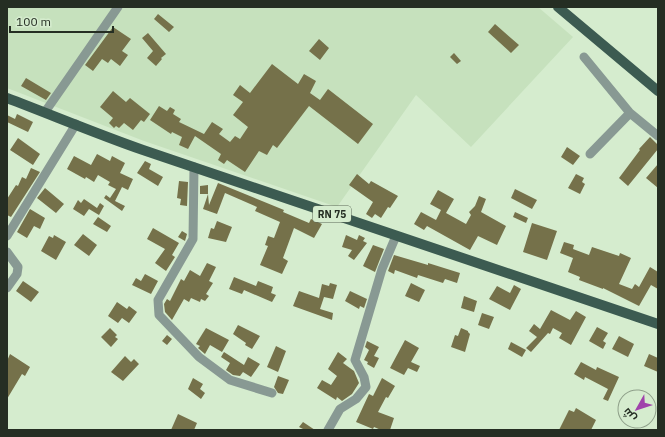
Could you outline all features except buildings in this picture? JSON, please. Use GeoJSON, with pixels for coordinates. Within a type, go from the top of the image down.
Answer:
{"type":"FeatureCollection","features":[{"type":"Feature","properties":{"kind":"main road"},"geometry":{"type":"LineString","coordinates":[[558,7],[658,91]]}},
{"type":"Feature","properties":{"kind":"main road","name":"RN 75"},"geometry":{"type":"LineString","coordinates":[[7,98],[141,149],[396,236],[574,294],[658,324]]}},
{"type":"Feature","properties":{"kind":"street"},"geometry":{"type":"LineString","coordinates":[[45,112],[118,7]]}},
{"type":"Feature","properties":{"kind":"street"},"geometry":{"type":"LineString","coordinates":[[584,57],[630,113],[658,136]]}},
{"type":"Feature","properties":{"kind":"street"},"geometry":{"type":"LineString","coordinates":[[590,154],[630,113]]}},
{"type":"Feature","properties":{"kind":"street"},"geometry":{"type":"LineString","coordinates":[[7,236],[76,124]]}},
{"type":"Feature","properties":{"kind":"street"},"geometry":{"type":"LineString","coordinates":[[194,167],[193,239],[158,300],[159,315],[198,357],[230,380],[272,392]]}},
{"type":"Feature","properties":{"kind":"street"},"geometry":{"type":"LineString","coordinates":[[328,430],[340,409],[356,399],[366,387],[364,377],[355,360],[382,269],[396,236]]}},
{"type":"Feature","properties":{"kind":"street"},"geometry":{"type":"LineString","coordinates":[[7,252],[18,267],[17,274],[7,288]]}},
{"type":"Feature","properties":{"kind":"shaded area"},"geometry":{"type":"Polygon","coordinates":[[[7,7],[538,7],[573,37],[471,147],[416,95],[337,207],[144,141],[7,88],[7,7]]]}}]}
